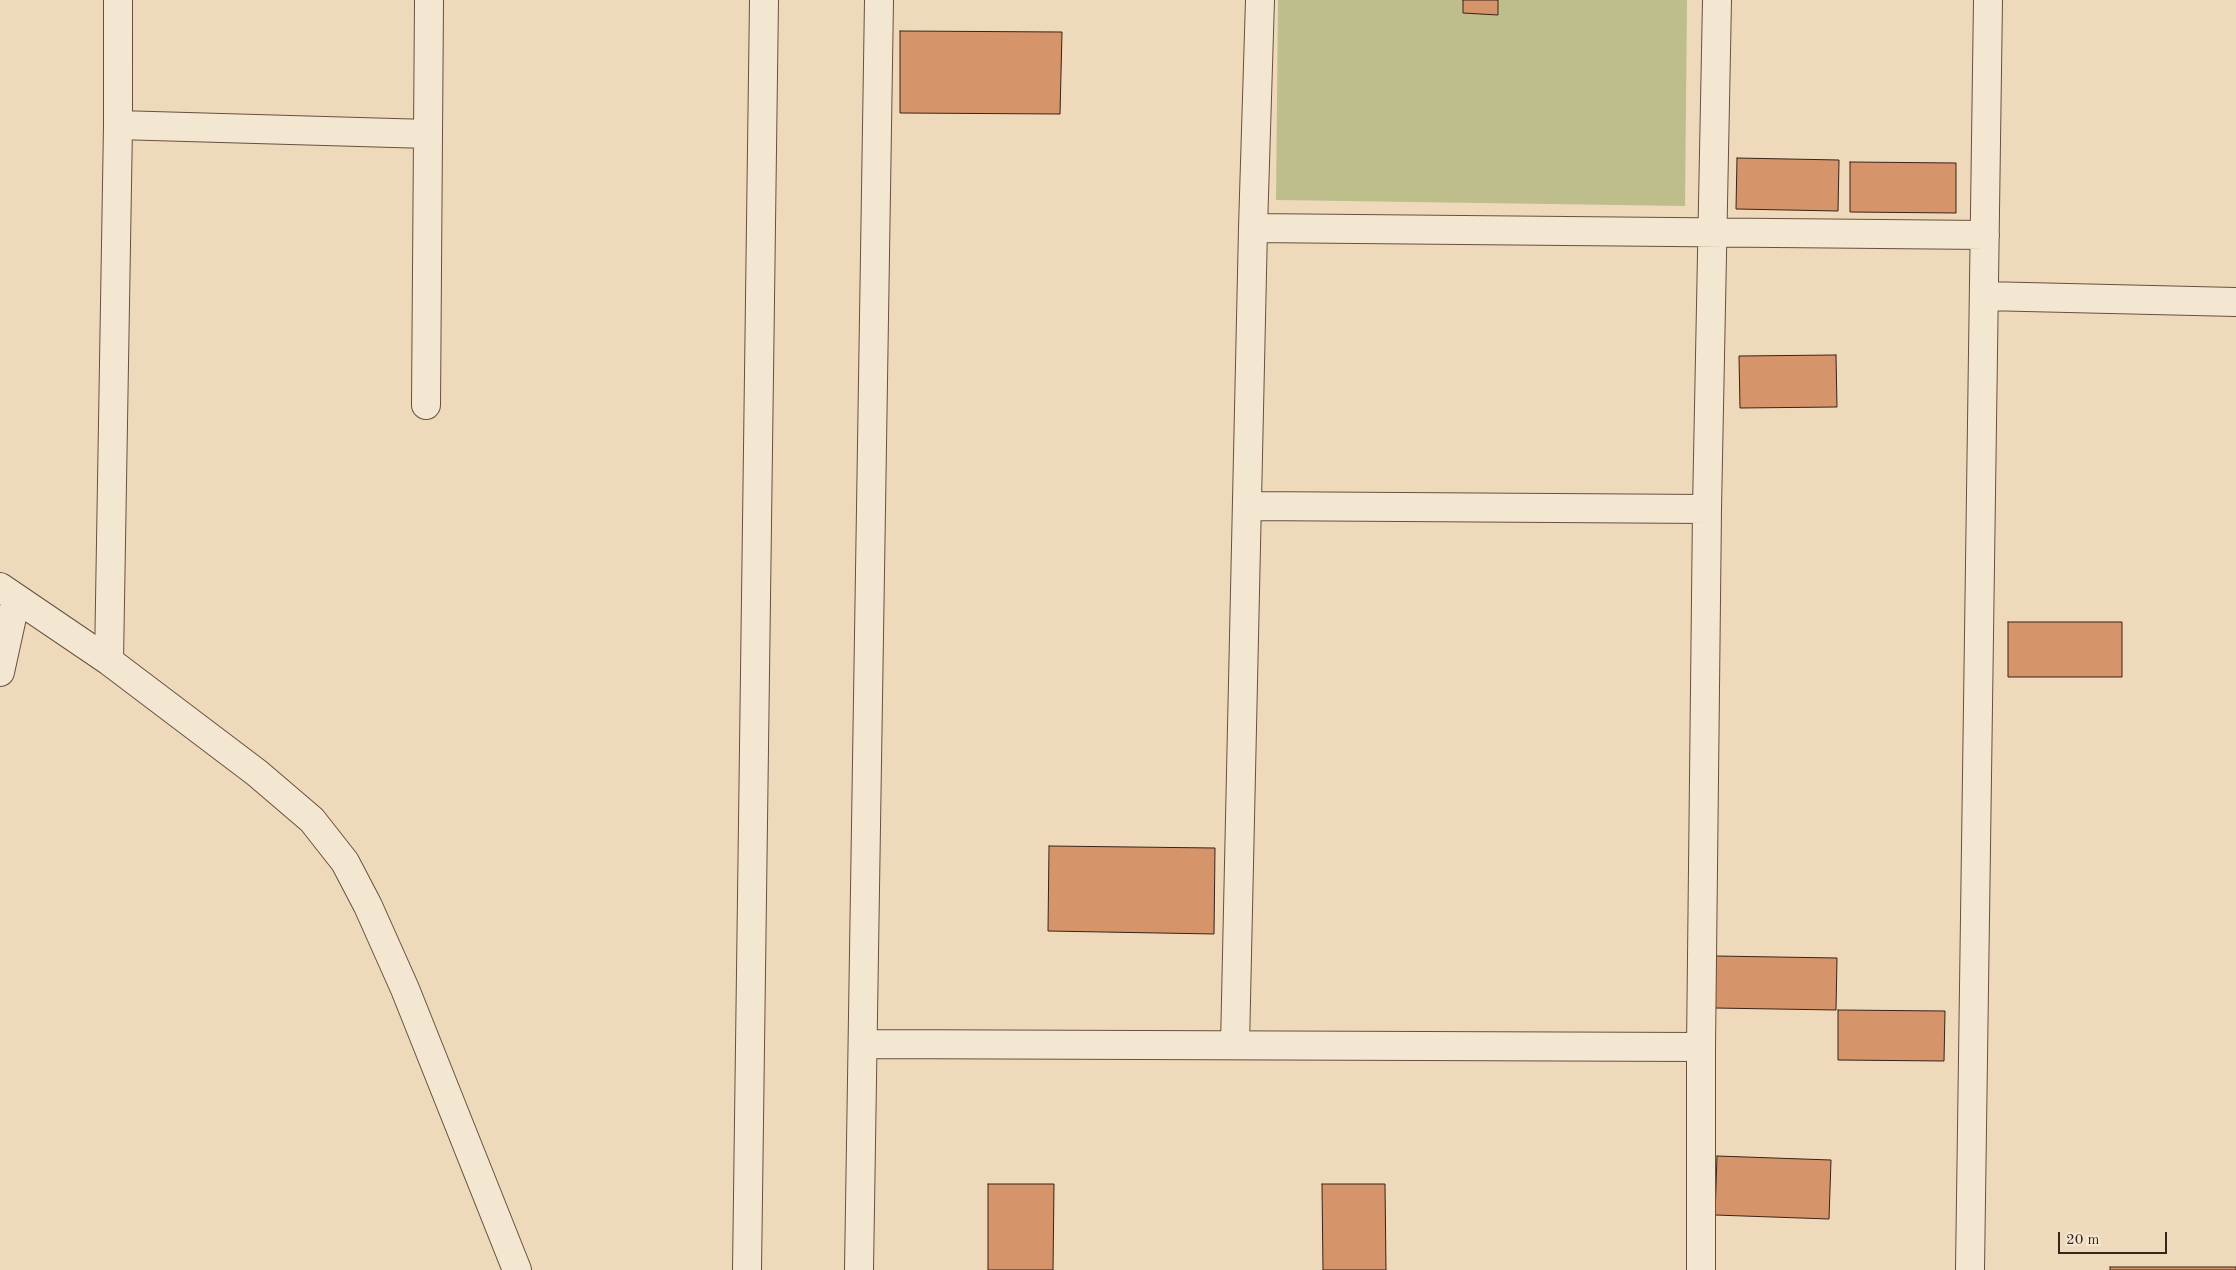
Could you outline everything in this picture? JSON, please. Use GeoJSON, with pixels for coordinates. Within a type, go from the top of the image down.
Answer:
{"type":"FeatureCollection","features":[{"type":"Feature","properties":{"kind":"street"},"geometry":{"type":"LineString","coordinates":[[109,662],[118,125],[118,0]]}},
{"type":"Feature","properties":{"kind":"street"},"geometry":{"type":"LineString","coordinates":[[426,404],[429,0]]}},
{"type":"Feature","properties":{"kind":"street"},"geometry":{"type":"LineString","coordinates":[[747,1270],[764,0]]}},
{"type":"Feature","properties":{"kind":"street"},"geometry":{"type":"LineString","coordinates":[[859,1270],[879,0]]}},
{"type":"Feature","properties":{"kind":"street"},"geometry":{"type":"LineString","coordinates":[[1235,1045],[1253,228],[1260,0]]}},
{"type":"Feature","properties":{"kind":"street"},"geometry":{"type":"LineString","coordinates":[[1701,1270],[1701,1047],[1707,509],[1714,232],[1717,0]]}},
{"type":"Feature","properties":{"kind":"street"},"geometry":{"type":"LineString","coordinates":[[1970,1270],[1988,0]]}},
{"type":"Feature","properties":{"kind":"street"},"geometry":{"type":"LineString","coordinates":[[118,125],[428,134]]}},
{"type":"Feature","properties":{"kind":"street"},"geometry":{"type":"LineString","coordinates":[[1253,228],[1985,235]]}},
{"type":"Feature","properties":{"kind":"street"},"geometry":{"type":"LineString","coordinates":[[1984,296],[2236,302]]}},
{"type":"Feature","properties":{"kind":"street"},"geometry":{"type":"LineString","coordinates":[[1248,506],[1707,509]]}},
{"type":"Feature","properties":{"kind":"street"},"geometry":{"type":"LineString","coordinates":[[0,672],[8,593],[109,662],[257,773],[312,820],[344,862],[368,906],[405,989],[517,1270]]}},
{"type":"Feature","properties":{"kind":"street"},"geometry":{"type":"LineString","coordinates":[[862,1044],[1701,1047]]}},
{"type":"Feature","properties":{"kind":"green space"},"geometry":{"type":"Polygon","coordinates":[[[1278,0],[1687,0],[1685,206],[1276,200],[1278,0]]]}},
{"type":"Feature","properties":{"kind":"building"},"geometry":{"type":"Polygon","coordinates":[[[1463,0],[1498,0],[1498,15],[1463,13],[1463,0]]]}},
{"type":"Feature","properties":{"kind":"building"},"geometry":{"type":"Polygon","coordinates":[[[900,31],[1062,32],[1060,114],[900,113],[900,31]]]}},
{"type":"Feature","properties":{"kind":"building"},"geometry":{"type":"Polygon","coordinates":[[[1737,158],[1839,160],[1838,211],[1736,209],[1737,158]]]}},
{"type":"Feature","properties":{"kind":"building"},"geometry":{"type":"Polygon","coordinates":[[[1850,162],[1956,163],[1956,213],[1850,212],[1850,162]]]}},
{"type":"Feature","properties":{"kind":"building"},"geometry":{"type":"Polygon","coordinates":[[[1836,355],[1837,407],[1740,408],[1739,356],[1836,355]]]}},
{"type":"Feature","properties":{"kind":"building"},"geometry":{"type":"Polygon","coordinates":[[[2008,622],[2122,622],[2122,677],[2008,677],[2008,622]]]}},
{"type":"Feature","properties":{"kind":"building"},"geometry":{"type":"Polygon","coordinates":[[[1049,846],[1215,848],[1214,934],[1048,931],[1049,846]]]}},
{"type":"Feature","properties":{"kind":"building"},"geometry":{"type":"Polygon","coordinates":[[[1716,956],[1837,958],[1836,1010],[1715,1008],[1716,956]]]}},
{"type":"Feature","properties":{"kind":"building"},"geometry":{"type":"Polygon","coordinates":[[[1838,1010],[1945,1011],[1944,1061],[1838,1060],[1838,1010]]]}},
{"type":"Feature","properties":{"kind":"building"},"geometry":{"type":"Polygon","coordinates":[[[1717,1156],[1831,1160],[1829,1219],[1715,1215],[1717,1156]]]}},
{"type":"Feature","properties":{"kind":"building"},"geometry":{"type":"Polygon","coordinates":[[[988,1184],[1054,1184],[1053,1270],[988,1270],[988,1184]]]}},
{"type":"Feature","properties":{"kind":"building"},"geometry":{"type":"Polygon","coordinates":[[[1322,1184],[1385,1184],[1386,1270],[1323,1270],[1322,1184]]]}},
{"type":"Feature","properties":{"kind":"building"},"geometry":{"type":"Polygon","coordinates":[[[2110,1267],[2236,1267],[2236,1270],[2110,1270],[2110,1267]]]}}]}
